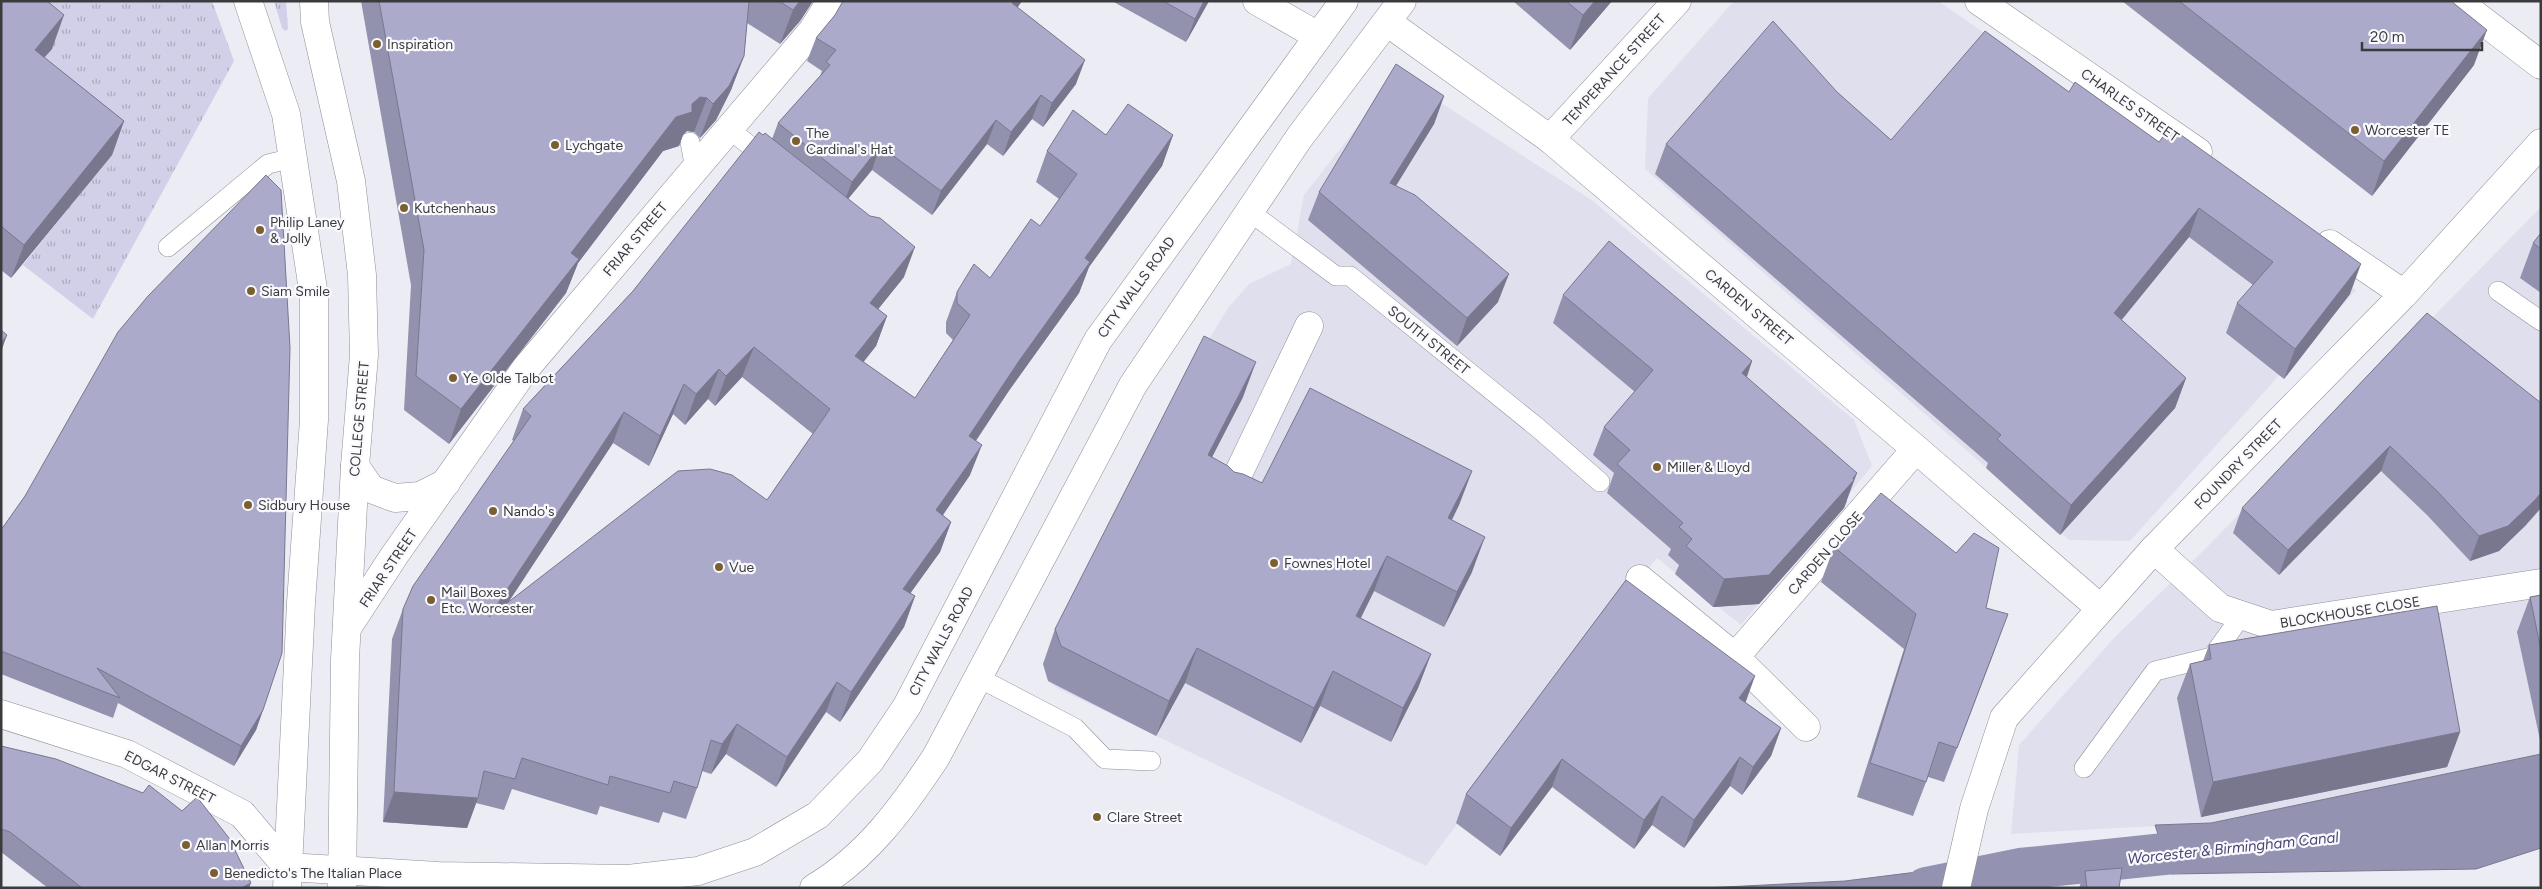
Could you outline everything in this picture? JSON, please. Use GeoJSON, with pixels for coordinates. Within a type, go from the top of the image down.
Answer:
{"type":"FeatureCollection","features":[{"type":"Feature","properties":{"kind":"street"},"geometry":{"type":"LineString","coordinates":[[248,1],[286,114],[314,296],[314,420],[301,603],[287,877]]}},
{"type":"Feature","properties":{"kind":"street","name":"COLLEGE STREET"},"geometry":{"type":"LineString","coordinates":[[314,1],[315,22],[351,181],[362,275],[364,355],[355,466],[347,628],[342,785],[343,880]]}},
{"type":"Feature","properties":{"kind":"street","name":"FRIAR STREET"},"geometry":{"type":"LineString","coordinates":[[347,628],[526,368],[813,30],[832,1]]}},
{"type":"Feature","properties":{"kind":"street"},"geometry":{"type":"LineString","coordinates":[[1257,1],[1318,36]]}},
{"type":"Feature","properties":{"kind":"street","name":"CITY WALLS ROAD"},"geometry":{"type":"LineString","coordinates":[[287,877],[343,880],[438,876],[628,879],[698,871],[755,852],[818,815],[870,761],[907,706],[1098,340],[1344,1]]}},
{"type":"Feature","properties":{"kind":"street","name":"TEMPERANCE STREET"},"geometry":{"type":"LineString","coordinates":[[1550,139],[1677,1]]}},
{"type":"Feature","properties":{"kind":"street","name":"CHARLES STREET"},"geometry":{"type":"LineString","coordinates":[[1979,1],[2216,165]]}},
{"type":"Feature","properties":{"kind":"street"},"geometry":{"type":"LineString","coordinates":[[2457,1],[2541,65]]}},
{"type":"Feature","properties":{"kind":"street"},"geometry":{"type":"LineString","coordinates":[[814,888],[866,848],[905,803],[936,757],[1133,385],[1299,138],[1394,12]]}},
{"type":"Feature","properties":{"kind":"street","name":"CARDEN STREET"},"geometry":{"type":"LineString","coordinates":[[1394,12],[1550,139],[1916,449],[2100,608]]}},
{"type":"Feature","properties":{"kind":"street","name":"FOUNDRY STREET"},"geometry":{"type":"LineString","coordinates":[[1956,888],[1974,808],[2004,718],[2154,549],[2404,294],[2541,143]]}},
{"type":"Feature","properties":{"kind":"street"},"geometry":{"type":"LineString","coordinates":[[2306,227],[2404,294]]}},
{"type":"Feature","properties":{"kind":"street"},"geometry":{"type":"LineString","coordinates":[[1229,493],[1309,326]]}},
{"type":"Feature","properties":{"kind":"street","name":"CARDEN CLOSE"},"geometry":{"type":"LineString","coordinates":[[1735,657],[1916,449]]}},
{"type":"Feature","properties":{"kind":"street","name":"FRIAR STREET"},"geometry":{"type":"LineString","coordinates":[[355,466],[371,489],[394,498],[420,496],[446,483]]}},
{"type":"Feature","properties":{"kind":"street","name":"BLOCKHOUSE CLOSE"},"geometry":{"type":"LineString","coordinates":[[2154,549],[2220,608],[2271,624],[2541,583]]}},
{"type":"Feature","properties":{"kind":"street"},"geometry":{"type":"LineString","coordinates":[[1640,579],[1735,657],[1806,727]]}},
{"type":"Feature","properties":{"kind":"street","name":"EDGAR STREET"},"geometry":{"type":"LineString","coordinates":[[1,714],[127,754],[242,814],[287,877],[310,888]]}},
{"type":"Feature","properties":{"kind":"lane"},"geometry":{"type":"LineString","coordinates":[[729,129],[782,171]]}},
{"type":"Feature","properties":{"kind":"lane"},"geometry":{"type":"LineString","coordinates":[[690,142],[695,169]]}},
{"type":"Feature","properties":{"kind":"lane"},"geometry":{"type":"LineString","coordinates":[[168,247],[268,164],[293,158]]}},
{"type":"Feature","properties":{"kind":"lane","name":"SOUTH STREET"},"geometry":{"type":"LineString","coordinates":[[1250,212],[1336,276],[1350,276],[1538,428],[1600,482]]}},
{"type":"Feature","properties":{"kind":"lane"},"geometry":{"type":"LineString","coordinates":[[2498,291],[2541,321]]}},
{"type":"Feature","properties":{"kind":"lane"},"geometry":{"type":"LineString","coordinates":[[2084,768],[2155,671],[2212,658],[2242,615]]}},
{"type":"Feature","properties":{"kind":"lane"},"geometry":{"type":"LineString","coordinates":[[979,678],[1075,728],[1105,759],[1151,761]]}},
{"type":"Feature","properties":{"kind":"shaded area"},"geometry":{"type":"Polygon","coordinates":[[[1734,1],[1938,1],[2356,290],[2130,541],[2069,540],[1645,169],[1648,98],[1734,1]]]}},
{"type":"Feature","properties":{"kind":"shaded area"},"geometry":{"type":"Polygon","coordinates":[[[1398,75],[1593,201],[1854,420],[1872,466],[1741,625],[1657,558],[1618,606],[1426,866],[1057,688],[1048,681],[1043,664],[1203,349],[1228,308],[1249,284],[1291,264],[1304,195],[1398,75]]]}},
{"type":"Feature","properties":{"kind":"shaded area"},"geometry":{"type":"Polygon","coordinates":[[[2541,207],[2541,754],[2211,823],[2011,834],[2019,745],[2114,638],[2206,548],[2541,207]]]}},
{"type":"Feature","properties":{"kind":"green space"},"geometry":{"type":"Polygon","coordinates":[[[1,1],[212,1],[234,61],[93,319],[23,265],[111,155],[1,1]]]}},
{"type":"Feature","properties":{"kind":"green space"},"geometry":{"type":"Polygon","coordinates":[[[274,1],[286,1],[288,29],[285,31],[282,28],[274,1]]]}},
{"type":"Feature","properties":{"kind":"water"},"geometry":{"type":"Polygon","coordinates":[[[2541,754],[2541,848],[2476,869],[2171,874],[2155,825],[2211,823],[2541,754]]]}},
{"type":"Feature","properties":{"kind":"water"},"geometry":{"type":"Polygon","coordinates":[[[1933,870],[1927,888],[1704,888],[1845,881],[1933,870]]]}},
{"type":"Feature","properties":{"kind":"building"},"geometry":{"type":"Polygon","coordinates":[[[1,1],[47,1],[64,15],[35,50],[124,121],[24,245],[1,228],[1,1]]]}},
{"type":"Feature","properties":{"kind":"building"},"geometry":{"type":"Polygon","coordinates":[[[379,1],[749,1],[744,56],[729,86],[713,104],[707,98],[700,97],[692,104],[692,112],[676,117],[571,253],[579,259],[461,409],[416,376],[424,250],[379,1]]]}},
{"type":"Feature","properties":{"kind":"building"},"geometry":{"type":"Polygon","coordinates":[[[779,1],[800,1],[793,10],[779,1]]]}},
{"type":"Feature","properties":{"kind":"building"},"geometry":{"type":"Polygon","coordinates":[[[843,1],[1014,1],[1012,3],[1085,60],[1052,103],[1041,95],[1011,132],[996,120],[941,191],[880,146],[852,182],[778,123],[830,65],[826,62],[836,50],[816,38],[835,15],[843,1]]]}},
{"type":"Feature","properties":{"kind":"building"},"geometry":{"type":"Polygon","coordinates":[[[1163,1],[1204,1],[1195,19],[1163,1]]]}},
{"type":"Feature","properties":{"kind":"building"},"geometry":{"type":"Polygon","coordinates":[[[1566,1],[1595,1],[1583,15],[1566,1]]]}},
{"type":"Feature","properties":{"kind":"building","name":"Worcester TE"},"geometry":{"type":"Polygon","coordinates":[[[2179,1],[2451,1],[2487,30],[2384,161],[2179,1]]]}},
{"type":"Feature","properties":{"kind":"building"},"geometry":{"type":"Polygon","coordinates":[[[1773,21],[1837,92],[1891,140],[1985,31],[2069,92],[2075,82],[2159,142],[2170,127],[2361,264],[2295,349],[2237,303],[2273,262],[2199,208],[2114,313],[2186,378],[2071,505],[1997,439],[2001,435],[1666,144],[1773,21]]]}},
{"type":"Feature","properties":{"kind":"building"},"geometry":{"type":"Polygon","coordinates":[[[1396,64],[1444,96],[1390,183],[1415,195],[1509,274],[1467,318],[1319,192],[1396,64]]]}},
{"type":"Feature","properties":{"kind":"building"},"geometry":{"type":"Polygon","coordinates":[[[1128,104],[1173,135],[1085,258],[1090,262],[1019,361],[969,436],[982,445],[936,510],[951,522],[903,589],[915,596],[851,692],[837,682],[787,757],[737,724],[722,744],[711,740],[697,788],[674,781],[670,793],[610,776],[608,785],[522,758],[515,779],[484,771],[478,798],[394,792],[403,609],[413,586],[531,416],[523,409],[633,291],[759,132],[763,135],[765,133],[870,216],[880,218],[915,247],[870,303],[887,316],[855,356],[915,398],[970,315],[957,303],[957,292],[974,264],[990,278],[1031,219],[1040,226],[1077,174],[1047,151],[1073,110],[1106,135],[1128,104]],[[754,347],[726,376],[719,369],[696,394],[684,384],[660,436],[624,412],[489,617],[678,471],[710,469],[732,475],[767,500],[830,409],[754,347]]]}},
{"type":"Feature","properties":{"kind":"building"},"geometry":{"type":"Polygon","coordinates":[[[266,175],[281,190],[290,348],[282,653],[263,710],[241,746],[97,668],[120,698],[1,651],[1,530],[25,496],[118,332],[148,296],[266,175]]]}},
{"type":"Feature","properties":{"kind":"building"},"geometry":{"type":"Polygon","coordinates":[[[2541,233],[2541,249],[2533,243],[2541,233]]]}},
{"type":"Feature","properties":{"kind":"building"},"geometry":{"type":"Polygon","coordinates":[[[1609,241],[1752,361],[1742,373],[1857,473],[1853,478],[1854,480],[1769,575],[1724,579],[1686,546],[1692,539],[1679,527],[1683,523],[1617,464],[1630,450],[1604,427],[1653,370],[1563,295],[1609,241]]]}},
{"type":"Feature","properties":{"kind":"building"},"geometry":{"type":"Polygon","coordinates":[[[2427,313],[2541,403],[2541,493],[2508,526],[2479,536],[2436,490],[2390,446],[2288,550],[2242,508],[2427,313]]]}},
{"type":"Feature","properties":{"kind":"building"},"geometry":{"type":"Polygon","coordinates":[[[1,330],[7,335],[1,343],[1,330]]]}},
{"type":"Feature","properties":{"kind":"building","name":"Fownes Hotel"},"geometry":{"type":"Polygon","coordinates":[[[1204,336],[1256,362],[1208,455],[1228,466],[1234,472],[1262,483],[1310,388],[1472,471],[1448,518],[1485,537],[1457,592],[1387,556],[1356,616],[1431,654],[1403,708],[1333,671],[1314,708],[1197,648],[1169,701],[1061,646],[1055,629],[1204,336]]]}},
{"type":"Feature","properties":{"kind":"building"},"geometry":{"type":"Polygon","coordinates":[[[1881,493],[1956,553],[1974,533],[1999,548],[1986,608],[2008,614],[1957,748],[1939,742],[1926,782],[1870,763],[1916,614],[1834,547],[1881,493]]]}},
{"type":"Feature","properties":{"kind":"building"},"geometry":{"type":"Polygon","coordinates":[[[1626,580],[1755,676],[1739,698],[1781,728],[1753,767],[1740,757],[1694,820],[1662,796],[1644,820],[1562,759],[1511,828],[1466,794],[1626,580]]]}},
{"type":"Feature","properties":{"kind":"building"},"geometry":{"type":"Polygon","coordinates":[[[2541,595],[2541,650],[2530,597],[2541,595]]]}},
{"type":"Feature","properties":{"kind":"building"},"geometry":{"type":"Polygon","coordinates":[[[2437,606],[2460,732],[2213,782],[2190,664],[2211,659],[2209,645],[2437,606]]]}},
{"type":"Feature","properties":{"kind":"building"},"geometry":{"type":"Polygon","coordinates":[[[1,746],[56,759],[143,793],[149,785],[182,811],[197,797],[229,838],[251,883],[241,888],[82,888],[10,832],[1,829],[1,746]]]}},
{"type":"Feature","properties":{"kind":"building"},"geometry":{"type":"Polygon","coordinates":[[[2122,868],[2119,888],[2087,888],[2085,871],[2122,868]]]}},
{"type":"Feature","properties":{"kind":"waterway","name":"Worcester & Birmingham Canal"},"geometry":{"type":"LineString","coordinates":[[1926,888],[2020,869],[2222,848]]}},
{"type":"Feature","properties":{"kind":"place","name":"Inspiration"},"geometry":{"type":"Point","coordinates":[377,44]}},
{"type":"Feature","properties":{"kind":"place","name":"Worcester TE"},"geometry":{"type":"Point","coordinates":[2355,130]}},
{"type":"Feature","properties":{"kind":"place","name":"The Cardinal's Hat"},"geometry":{"type":"Point","coordinates":[796,141]}},
{"type":"Feature","properties":{"kind":"place","name":"Lychgate"},"geometry":{"type":"Point","coordinates":[555,145]}},
{"type":"Feature","properties":{"kind":"place","name":"Kutchenhaus"},"geometry":{"type":"Point","coordinates":[404,208]}},
{"type":"Feature","properties":{"kind":"place","name":"Philip Laney & Jolly"},"geometry":{"type":"Point","coordinates":[260,230]}},
{"type":"Feature","properties":{"kind":"place","name":"Siam Smile"},"geometry":{"type":"Point","coordinates":[251,291]}},
{"type":"Feature","properties":{"kind":"place","name":"Ye Olde Talbot"},"geometry":{"type":"Point","coordinates":[453,378]}},
{"type":"Feature","properties":{"kind":"place","name":"Miller & Lloyd"},"geometry":{"type":"Point","coordinates":[1657,467]}},
{"type":"Feature","properties":{"kind":"place","name":"Sidbury House"},"geometry":{"type":"Point","coordinates":[248,505]}},
{"type":"Feature","properties":{"kind":"place","name":"Nando's"},"geometry":{"type":"Point","coordinates":[493,511]}},
{"type":"Feature","properties":{"kind":"place","name":"Fownes Hotel"},"geometry":{"type":"Point","coordinates":[1274,563]}},
{"type":"Feature","properties":{"kind":"place","name":"Vue"},"geometry":{"type":"Point","coordinates":[719,567]}},
{"type":"Feature","properties":{"kind":"place","name":"Mail Boxes Etc. Worcester"},"geometry":{"type":"Point","coordinates":[431,600]}},
{"type":"Feature","properties":{"kind":"place","name":"Clare Street"},"geometry":{"type":"Point","coordinates":[1097,817]}},
{"type":"Feature","properties":{"kind":"place","name":"Allan Morris"},"geometry":{"type":"Point","coordinates":[186,845]}},
{"type":"Feature","properties":{"kind":"place","name":"Benedicto's The Italian Place"},"geometry":{"type":"Point","coordinates":[214,873]}}]}
